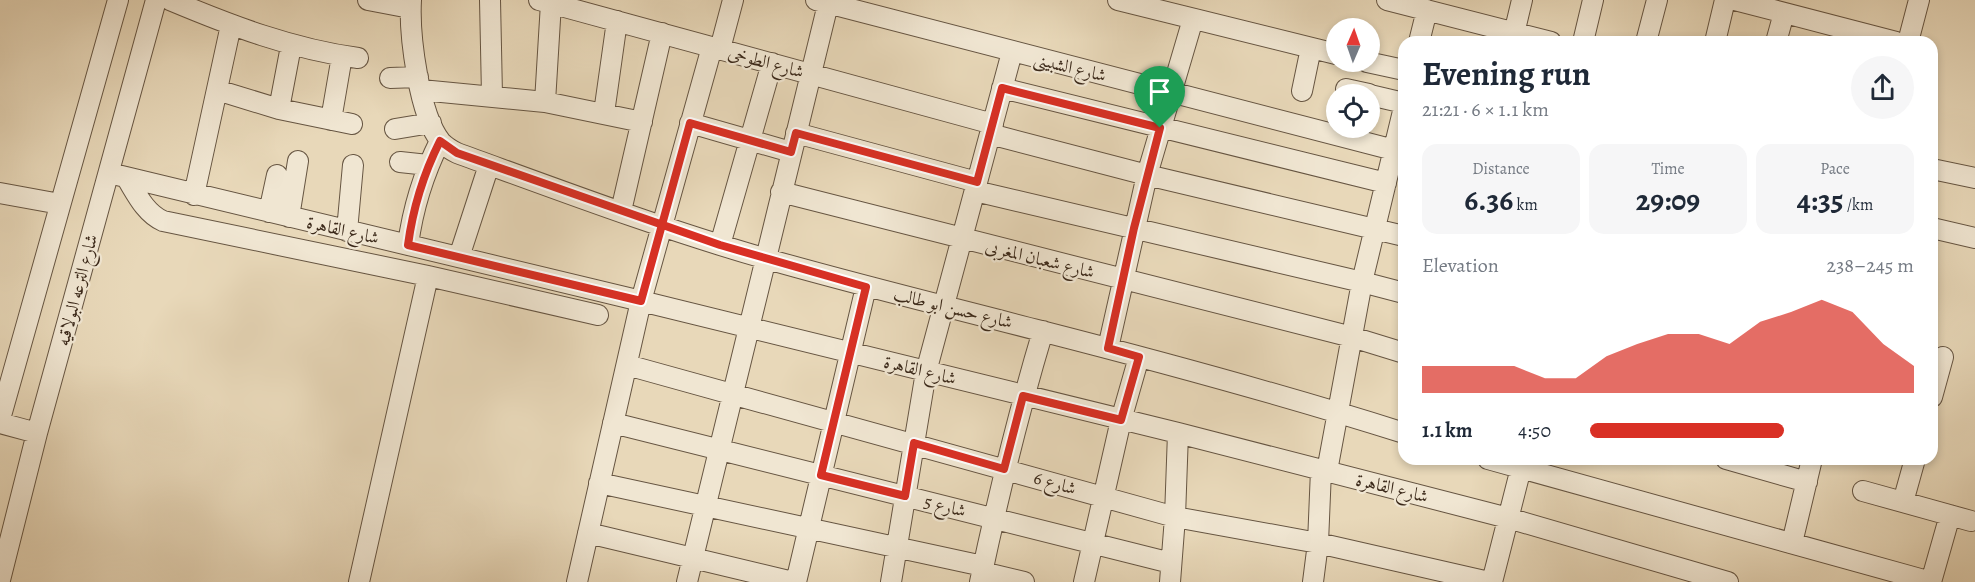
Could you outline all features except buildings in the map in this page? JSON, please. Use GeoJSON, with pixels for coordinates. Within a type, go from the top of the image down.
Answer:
{"type":"FeatureCollection","features":[{"type":"Feature","properties":{"kind":"street"},"geometry":{"type":"LineString","coordinates":[[0,419],[118,0]]}},
{"type":"Feature","properties":{"kind":"street","name":"شارع الترعه البولاقيه"},"geometry":{"type":"LineString","coordinates":[[0,580],[37,433],[117,175],[156,0]]}},
{"type":"Feature","properties":{"kind":"street"},"geometry":{"type":"LineString","coordinates":[[170,0],[291,46],[350,57],[332,120]]}},
{"type":"Feature","properties":{"kind":"street"},"geometry":{"type":"LineString","coordinates":[[368,0],[410,4],[411,36],[419,83],[431,123],[440,141],[428,165],[413,209],[408,245]]}},
{"type":"Feature","properties":{"kind":"street"},"geometry":{"type":"LineString","coordinates":[[490,0],[492,95]]}},
{"type":"Feature","properties":{"kind":"street"},"geometry":{"type":"LineString","coordinates":[[577,582],[641,301],[690,123],[733,0]]}},
{"type":"Feature","properties":{"kind":"street"},"geometry":{"type":"LineString","coordinates":[[1118,0],[1326,52]]}},
{"type":"Feature","properties":{"kind":"street"},"geometry":{"type":"LineString","coordinates":[[1387,0],[1431,7],[1510,36]]}},
{"type":"Feature","properties":{"kind":"street"},"geometry":{"type":"LineString","coordinates":[[1513,36],[1522,0]]}},
{"type":"Feature","properties":{"kind":"street"},"geometry":{"type":"LineString","coordinates":[[1584,36],[1593,0]]}},
{"type":"Feature","properties":{"kind":"street"},"geometry":{"type":"LineString","coordinates":[[1647,36],[1656,0]]}},
{"type":"Feature","properties":{"kind":"street"},"geometry":{"type":"LineString","coordinates":[[1716,36],[1725,0]]}},
{"type":"Feature","properties":{"kind":"street"},"geometry":{"type":"LineString","coordinates":[[1735,0],[1758,3],[1841,35]]}},
{"type":"Feature","properties":{"kind":"street"},"geometry":{"type":"LineString","coordinates":[[1910,36],[1919,0]]}},
{"type":"Feature","properties":{"kind":"street"},"geometry":{"type":"LineString","coordinates":[[687,582],[796,133],[825,1]]}},
{"type":"Feature","properties":{"kind":"street","name":"شارع الشبينى"},"geometry":{"type":"LineString","coordinates":[[825,1],[1012,52],[1394,150]]}},
{"type":"Feature","properties":{"kind":"street"},"geometry":{"type":"LineString","coordinates":[[545,2],[545,102]]}},
{"type":"Feature","properties":{"kind":"street","name":"شارع الطوخى"},"geometry":{"type":"LineString","coordinates":[[545,2],[590,7],[617,21],[810,74],[1147,175],[1398,235]]}},
{"type":"Feature","properties":{"kind":"street"},"geometry":{"type":"LineString","coordinates":[[1421,36],[1431,7]]}},
{"type":"Feature","properties":{"kind":"street"},"geometry":{"type":"LineString","coordinates":[[1778,36],[1784,13]]}},
{"type":"Feature","properties":{"kind":"street"},"geometry":{"type":"LineString","coordinates":[[1108,348],[1147,175],[1193,19]]}},
{"type":"Feature","properties":{"kind":"street"},"geometry":{"type":"LineString","coordinates":[[604,113],[617,21]]}},
{"type":"Feature","properties":{"kind":"street"},"geometry":{"type":"LineString","coordinates":[[194,195],[231,25]]}},
{"type":"Feature","properties":{"kind":"street"},"geometry":{"type":"LineString","coordinates":[[621,211],[662,33]]}},
{"type":"Feature","properties":{"kind":"street"},"geometry":{"type":"LineString","coordinates":[[279,109],[291,46]]}},
{"type":"Feature","properties":{"kind":"street"},"geometry":{"type":"LineString","coordinates":[[1302,91],[1311,48]]}},
{"type":"Feature","properties":{"kind":"street"},"geometry":{"type":"LineString","coordinates":[[891,582],[926,372],[1012,52]]}},
{"type":"Feature","properties":{"kind":"street"},"geometry":{"type":"LineString","coordinates":[[720,245],[772,63]]}},
{"type":"Feature","properties":{"kind":"street"},"geometry":{"type":"LineString","coordinates":[[1380,65],[1398,69]]}},
{"type":"Feature","properties":{"kind":"street"},"geometry":{"type":"LineString","coordinates":[[390,78],[545,102],[642,122]]}},
{"type":"Feature","properties":{"kind":"street"},"geometry":{"type":"LineString","coordinates":[[1002,88],[1160,128],[1393,177]]}},
{"type":"Feature","properties":{"kind":"street"},"geometry":{"type":"LineString","coordinates":[[217,90],[279,109],[352,124]]}},
{"type":"Feature","properties":{"kind":"street"},"geometry":{"type":"LineString","coordinates":[[1380,100],[1398,108]]}},
{"type":"Feature","properties":{"kind":"street"},"geometry":{"type":"LineString","coordinates":[[395,129],[431,123]]}},
{"type":"Feature","properties":{"kind":"street"},"geometry":{"type":"LineString","coordinates":[[690,123],[791,152]]}},
{"type":"Feature","properties":{"kind":"street"},"geometry":{"type":"LineString","coordinates":[[796,133],[976,187],[1134,228],[1398,291]]}},
{"type":"Feature","properties":{"kind":"street"},"geometry":{"type":"LineString","coordinates":[[1313,582],[1324,471],[1338,412],[1362,282],[1375,229],[1393,177],[1394,150],[1398,133]]}},
{"type":"Feature","properties":{"kind":"street","name":"شارع حسن ابو طالب"},"geometry":{"type":"LineString","coordinates":[[440,141],[457,153],[489,165],[720,245],[866,287],[1108,348],[1338,412],[1398,431]]}},
{"type":"Feature","properties":{"kind":"street"},"geometry":{"type":"LineString","coordinates":[[289,217],[298,161]]}},
{"type":"Feature","properties":{"kind":"street"},"geometry":{"type":"LineString","coordinates":[[400,162],[428,165]]}},
{"type":"Feature","properties":{"kind":"street"},"geometry":{"type":"LineString","coordinates":[[347,231],[353,165]]}},
{"type":"Feature","properties":{"kind":"street"},"geometry":{"type":"LineString","coordinates":[[459,257],[489,165]]}},
{"type":"Feature","properties":{"kind":"street"},"geometry":{"type":"LineString","coordinates":[[1938,170],[1975,178]]}},
{"type":"Feature","properties":{"kind":"street"},"geometry":{"type":"LineString","coordinates":[[117,175],[146,208],[164,221],[428,276],[598,315]]}},
{"type":"Feature","properties":{"kind":"street","name":"شارع القاهرة"},"geometry":{"type":"LineString","coordinates":[[117,175],[1178,433],[1508,518],[1728,582]]}},
{"type":"Feature","properties":{"kind":"street"},"geometry":{"type":"LineString","coordinates":[[269,212],[277,175]]}},
{"type":"Feature","properties":{"kind":"street","name":"شارع شعبان المغربى"},"geometry":{"type":"LineString","coordinates":[[781,192],[962,240],[1352,337],[1398,352]]}},
{"type":"Feature","properties":{"kind":"street"},"geometry":{"type":"LineString","coordinates":[[0,193],[60,204]]}},
{"type":"Feature","properties":{"kind":"street"},"geometry":{"type":"LineString","coordinates":[[1938,229],[1975,238]]}},
{"type":"Feature","properties":{"kind":"street"},"geometry":{"type":"LineString","coordinates":[[359,582],[428,276]]}},
{"type":"Feature","properties":{"kind":"street"},"geometry":{"type":"LineString","coordinates":[[588,533],[795,582],[866,287]]}},
{"type":"Feature","properties":{"kind":"street"},"geometry":{"type":"LineString","coordinates":[[982,573],[1004,469],[1043,331]]}},
{"type":"Feature","properties":{"kind":"street"},"geometry":{"type":"LineString","coordinates":[[1084,582],[1121,420],[1139,357]]}},
{"type":"Feature","properties":{"kind":"street"},"geometry":{"type":"LineString","coordinates":[[1938,376],[1943,357]]}},
{"type":"Feature","properties":{"kind":"street","name":"شارع 6"},"geometry":{"type":"LineString","coordinates":[[627,365],[1175,517],[1318,543],[1490,582]]}},
{"type":"Feature","properties":{"kind":"street"},"geometry":{"type":"LineString","coordinates":[[0,423],[37,433]]}},
{"type":"Feature","properties":{"kind":"street","name":"شارع 5"},"geometry":{"type":"LineString","coordinates":[[613,423],[1093,543],[1170,572]]}},
{"type":"Feature","properties":{"kind":"street"},"geometry":{"type":"LineString","coordinates":[[1170,572],[1175,517],[1178,433]]}},
{"type":"Feature","properties":{"kind":"street"},"geometry":{"type":"LineString","coordinates":[[1510,465],[1931,582],[1950,515]]}},
{"type":"Feature","properties":{"kind":"street"},"geometry":{"type":"LineString","coordinates":[[1747,465],[1807,482]]}},
{"type":"Feature","properties":{"kind":"street"},"geometry":{"type":"LineString","coordinates":[[1792,543],[1811,465]]}},
{"type":"Feature","properties":{"kind":"street"},"geometry":{"type":"LineString","coordinates":[[1903,502],[1913,465]]}},
{"type":"Feature","properties":{"kind":"street"},"geometry":{"type":"LineString","coordinates":[[1490,582],[1521,468]]}},
{"type":"Feature","properties":{"kind":"street"},"geometry":{"type":"LineString","coordinates":[[599,483],[897,547],[982,573],[1024,582]]}},
{"type":"Feature","properties":{"kind":"street"},"geometry":{"type":"LineString","coordinates":[[1863,491],[1971,521]]}},
{"type":"Feature","properties":{"kind":"route"},"geometry":{"type":"LineString","coordinates":[[1160,128],[1002,88],[977,182],[796,133],[791,152],[690,123],[662,225],[641,301],[408,245],[411,218],[418,191],[440,141],[457,153],[662,225],[720,245],[866,287],[821,475],[905,496],[914,443],[1004,469],[1023,396],[1121,420],[1139,357],[1108,348],[1134,228],[1160,128]]}}]}
